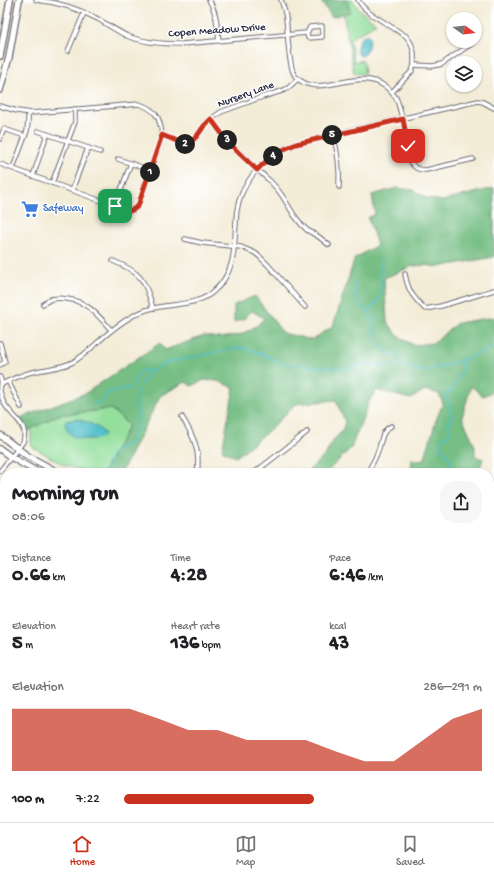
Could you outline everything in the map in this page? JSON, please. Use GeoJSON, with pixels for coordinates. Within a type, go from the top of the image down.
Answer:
{"type":"FeatureCollection","features":[{"type":"Feature","properties":{"kind":"main road"},"geometry":{"type":"LineString","coordinates":[[0,56],[10,0]]}},
{"type":"Feature","properties":{"kind":"main road"},"geometry":{"type":"LineString","coordinates":[[0,90],[9,57],[19,0]]}},
{"type":"Feature","properties":{"kind":"main road"},"geometry":{"type":"LineString","coordinates":[[0,434],[17,449],[50,468]]}},
{"type":"Feature","properties":{"kind":"main road"},"geometry":{"type":"LineString","coordinates":[[0,449],[10,457],[30,468]]}},
{"type":"Feature","properties":{"kind":"street","name":"Copen Meadow Drive"},"geometry":{"type":"LineString","coordinates":[[36,0],[57,2],[98,19],[120,32],[142,40],[162,44],[219,41],[307,32]]}},
{"type":"Feature","properties":{"kind":"street"},"geometry":{"type":"LineString","coordinates":[[209,0],[216,16],[219,41]]}},
{"type":"Feature","properties":{"kind":"street"},"geometry":{"type":"LineString","coordinates":[[281,0],[286,18],[290,62],[293,73],[298,79],[312,86],[324,86],[358,79],[373,80],[382,84],[392,92],[396,99],[403,119],[410,161],[416,168],[426,170],[473,159]]}},
{"type":"Feature","properties":{"kind":"street"},"geometry":{"type":"LineString","coordinates":[[358,0],[371,14],[406,36],[411,43],[414,53],[414,65],[412,71],[392,92]]}},
{"type":"Feature","properties":{"kind":"street"},"geometry":{"type":"LineString","coordinates":[[68,51],[84,13]]}},
{"type":"Feature","properties":{"kind":"street","name":"Copen Meadow Drive"},"geometry":{"type":"LineString","coordinates":[[322,26],[322,37],[308,38],[307,32],[310,27],[322,26]]}},
{"type":"Feature","properties":{"kind":"street"},"geometry":{"type":"LineString","coordinates":[[414,65],[433,66],[442,64],[465,48]]}},
{"type":"Feature","properties":{"kind":"street","name":"Nursery Lane"},"geometry":{"type":"LineString","coordinates":[[162,135],[184,144],[189,144],[211,119],[221,112],[282,91],[298,79]]}},
{"type":"Feature","properties":{"kind":"street"},"geometry":{"type":"LineString","coordinates":[[2,384],[24,374],[56,368],[71,363],[85,354],[112,330],[130,317],[143,311],[162,306],[197,301],[212,293],[229,273],[234,246],[236,213],[239,201],[246,185],[257,170],[267,160],[285,148],[296,144],[478,101],[494,108]]}},
{"type":"Feature","properties":{"kind":"street"},"geometry":{"type":"LineString","coordinates":[[0,106],[28,113],[139,104],[150,109],[159,118],[162,135],[138,206],[127,212],[119,210],[115,206],[0,164]]}},
{"type":"Feature","properties":{"kind":"street"},"geometry":{"type":"LineString","coordinates":[[52,183],[75,122],[75,109]]}},
{"type":"Feature","properties":{"kind":"street"},"geometry":{"type":"LineString","coordinates":[[13,168],[28,127],[28,113]]}},
{"type":"Feature","properties":{"kind":"street"},"geometry":{"type":"LineString","coordinates":[[211,119],[228,142],[278,190],[300,224],[307,230],[319,236],[329,245]]}},
{"type":"Feature","properties":{"kind":"street"},"geometry":{"type":"LineString","coordinates":[[0,139],[4,129],[25,136]]}},
{"type":"Feature","properties":{"kind":"street"},"geometry":{"type":"LineString","coordinates":[[38,131],[100,152]]}},
{"type":"Feature","properties":{"kind":"street"},"geometry":{"type":"LineString","coordinates":[[33,176],[47,134]]}},
{"type":"Feature","properties":{"kind":"street"},"geometry":{"type":"LineString","coordinates":[[333,135],[339,164],[339,187]]}},
{"type":"Feature","properties":{"kind":"street"},"geometry":{"type":"LineString","coordinates":[[72,190],[88,148]]}},
{"type":"Feature","properties":{"kind":"street"},"geometry":{"type":"LineString","coordinates":[[118,159],[150,170]]}},
{"type":"Feature","properties":{"kind":"street"},"geometry":{"type":"LineString","coordinates":[[115,206],[131,163]]}},
{"type":"Feature","properties":{"kind":"street"},"geometry":{"type":"LineString","coordinates":[[185,239],[202,243],[234,246],[247,249],[260,257],[305,307]]}},
{"type":"Feature","properties":{"kind":"street"},"geometry":{"type":"LineString","coordinates":[[113,261],[131,269],[138,276],[148,290],[153,308]]}},
{"type":"Feature","properties":{"kind":"street"},"geometry":{"type":"LineString","coordinates":[[405,274],[410,292],[425,309],[441,306],[494,290]]}},
{"type":"Feature","properties":{"kind":"street"},"geometry":{"type":"LineString","coordinates":[[43,304],[51,299],[60,298],[81,302],[91,308],[112,330]]}},
{"type":"Feature","properties":{"kind":"street"},"geometry":{"type":"LineString","coordinates":[[0,343],[5,362],[0,365]]}},
{"type":"Feature","properties":{"kind":"street"},"geometry":{"type":"LineString","coordinates":[[0,377],[2,384],[0,385],[1,397],[6,406],[23,426],[25,432],[22,442],[2,468]]}},
{"type":"Feature","properties":{"kind":"street"},"geometry":{"type":"LineString","coordinates":[[8,381],[21,407]]}},
{"type":"Feature","properties":{"kind":"street"},"geometry":{"type":"LineString","coordinates":[[182,417],[191,431],[197,448],[197,468]]}},
{"type":"Feature","properties":{"kind":"street"},"geometry":{"type":"LineString","coordinates":[[370,468],[379,448],[383,434],[386,429],[391,426]]}},
{"type":"Feature","properties":{"kind":"street"},"geometry":{"type":"LineString","coordinates":[[260,468],[307,432]]}},
{"type":"Feature","properties":{"kind":"green space"},"geometry":{"type":"Polygon","coordinates":[[[320,0],[347,0],[350,12],[332,17],[320,0]]]}},
{"type":"Feature","properties":{"kind":"green space"},"geometry":{"type":"Polygon","coordinates":[[[341,0],[352,0],[362,12],[376,23],[350,39],[354,62],[363,60],[365,73],[354,74],[341,0]]]}},
{"type":"Feature","properties":{"kind":"green space"},"geometry":{"type":"Polygon","coordinates":[[[397,188],[414,190],[426,198],[442,201],[494,188],[494,257],[438,267],[426,265],[413,266],[384,278],[387,321],[397,335],[413,345],[434,343],[457,323],[494,317],[494,391],[483,396],[471,386],[462,417],[475,446],[475,456],[483,459],[480,468],[412,468],[411,459],[424,461],[436,420],[443,403],[439,394],[425,390],[411,399],[376,390],[369,402],[351,448],[331,468],[311,468],[326,454],[332,442],[342,431],[345,422],[336,400],[296,404],[265,434],[236,457],[222,450],[234,388],[218,381],[204,380],[192,386],[185,382],[160,396],[124,468],[106,468],[129,425],[111,409],[58,415],[25,432],[17,419],[86,393],[160,343],[165,350],[204,336],[220,338],[240,335],[258,325],[264,318],[252,311],[244,319],[234,322],[234,305],[255,296],[283,333],[312,340],[333,326],[355,258],[377,245],[368,218],[375,214],[372,195],[397,188]]]}},
{"type":"Feature","properties":{"kind":"green space"},"geometry":{"type":"Polygon","coordinates":[[[111,409],[129,425],[106,468],[74,468],[62,464],[31,446],[31,429],[58,415],[111,409]]]}},
{"type":"Feature","properties":{"kind":"water"},"geometry":{"type":"Polygon","coordinates":[[[364,35],[368,35],[370,38],[364,55],[360,56],[357,53],[357,45],[364,35]]]}},
{"type":"Feature","properties":{"kind":"water"},"geometry":{"type":"Polygon","coordinates":[[[76,419],[88,422],[95,426],[104,433],[103,436],[94,439],[83,439],[73,436],[66,428],[65,424],[66,421],[76,419]]]}},
{"type":"Feature","properties":{"kind":"waterway"},"geometry":{"type":"LineString","coordinates":[[370,312],[381,296],[382,291],[380,259]]}},
{"type":"Feature","properties":{"kind":"waterway"},"geometry":{"type":"LineString","coordinates":[[355,283],[356,299],[370,312],[370,316],[375,320],[373,328],[377,336],[376,341],[384,348],[387,354],[396,355],[400,358],[401,365]]}},
{"type":"Feature","properties":{"kind":"waterway"},"geometry":{"type":"LineString","coordinates":[[133,386],[135,384],[135,378],[141,371],[155,370],[163,364],[230,349],[245,348],[281,363],[317,367],[348,368],[366,364],[404,366],[425,371],[451,364],[494,347]]}},
{"type":"Feature","properties":{"kind":"waterway"},"geometry":{"type":"LineString","coordinates":[[444,468],[451,461],[439,446],[442,438],[449,435],[450,432],[448,424],[452,416],[446,395],[448,392],[453,390],[455,383],[461,374],[464,359]]}},
{"type":"Feature","properties":{"kind":"waterway"},"geometry":{"type":"LineString","coordinates":[[141,384],[150,371]]}},
{"type":"Feature","properties":{"kind":"waterway"},"geometry":{"type":"LineString","coordinates":[[94,403],[102,401],[109,392],[131,388]]}},
{"type":"Feature","properties":{"kind":"waterway"},"geometry":{"type":"LineString","coordinates":[[107,468],[112,452],[131,442],[137,421],[136,397],[138,389]]}},
{"type":"Feature","properties":{"kind":"place","name":"Safeway"},"geometry":{"type":"Point","coordinates":[30,209]}},
{"type":"Feature","properties":{"kind":"route"},"geometry":{"type":"LineString","coordinates":[[115,206],[119,210],[127,212],[138,206],[162,135],[184,144],[189,144],[211,119],[228,142],[257,170],[267,160],[285,148],[296,144],[403,119],[408,146]]}}]}
